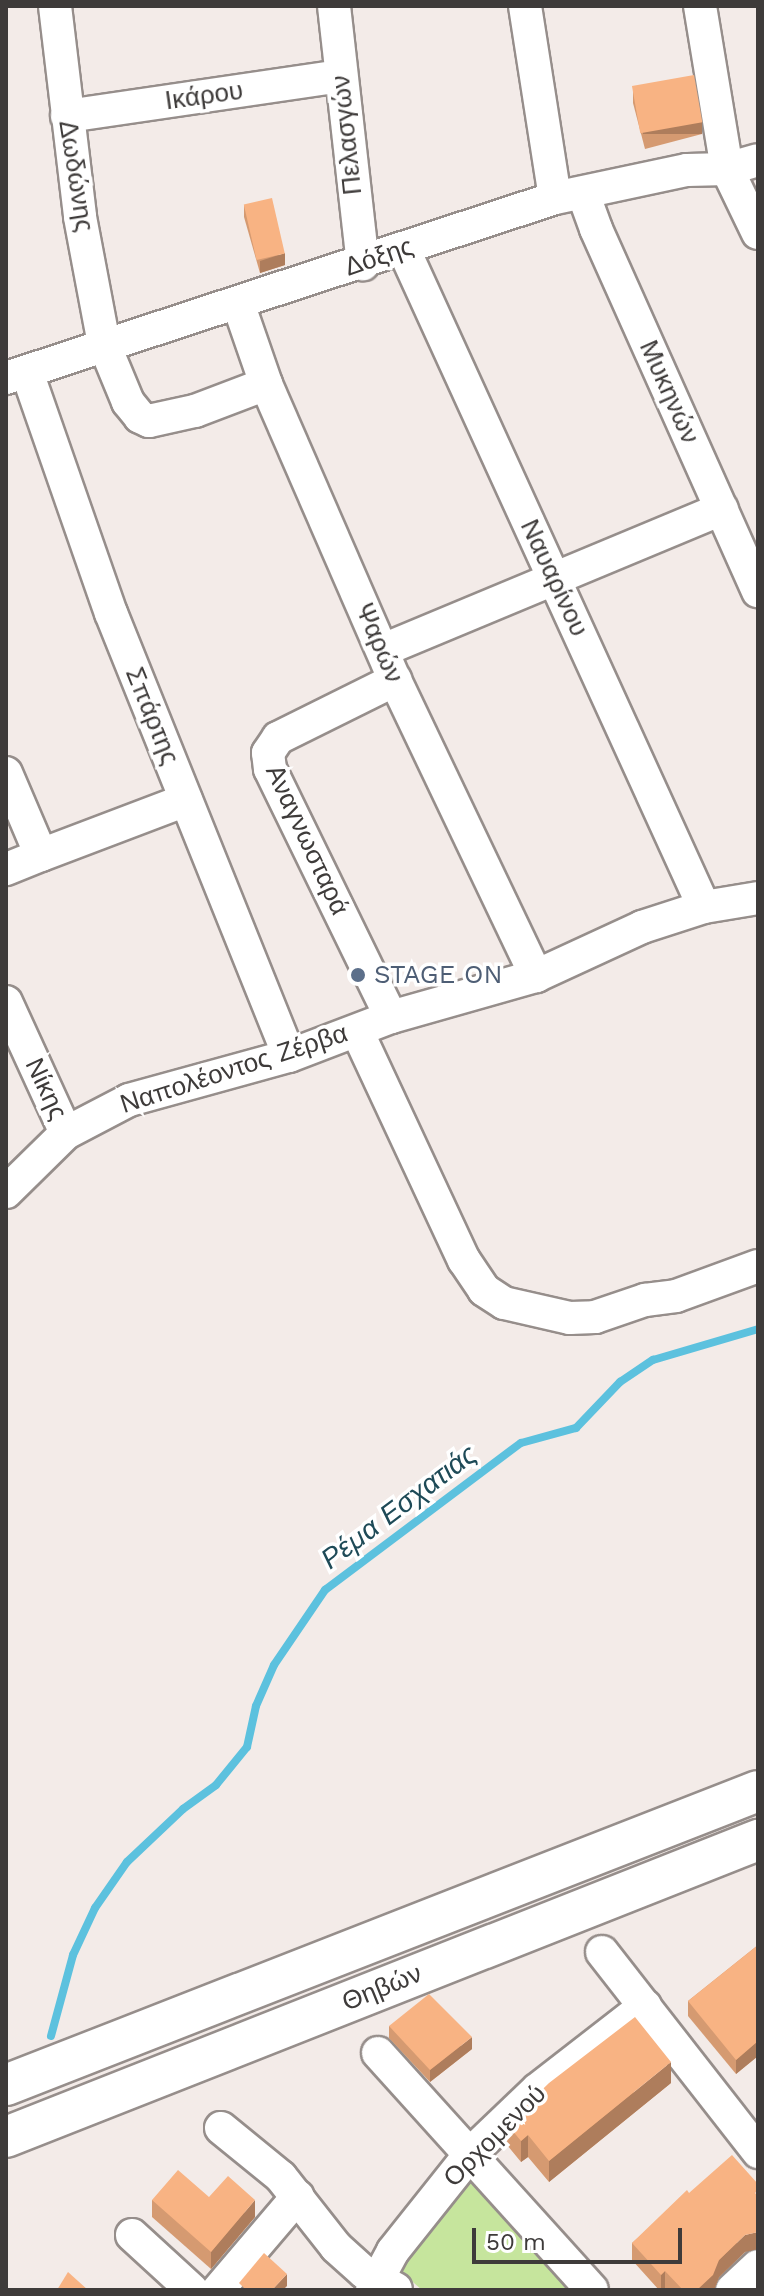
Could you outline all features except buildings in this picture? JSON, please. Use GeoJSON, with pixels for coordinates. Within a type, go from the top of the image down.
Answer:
{"type":"FeatureCollection","features":[{"type":"Feature","properties":{"kind":"main road","name":"Θηβών"},"geometry":{"type":"LineString","coordinates":[[6,2085],[758,1791]]}},
{"type":"Feature","properties":{"kind":"main road","name":"Θηβών"},"geometry":{"type":"LineString","coordinates":[[6,2137],[758,1840]]}},
{"type":"Feature","properties":{"kind":"street","name":"Δωδώνης"},"geometry":{"type":"LineString","coordinates":[[55,6],[67,116],[104,344],[128,402],[140,417],[149,421],[195,411],[266,384]]}},
{"type":"Feature","properties":{"kind":"street","name":"Πελασγών"},"geometry":{"type":"LineString","coordinates":[[334,6],[363,264]]}},
{"type":"Feature","properties":{"kind":"street","name":"Μυκηνών"},"geometry":{"type":"LineString","coordinates":[[525,6],[569,196],[596,229],[758,591]]}},
{"type":"Feature","properties":{"kind":"street"},"geometry":{"type":"LineString","coordinates":[[700,6],[727,169],[758,233]]}},
{"type":"Feature","properties":{"kind":"street","name":"Ικάρου"},"geometry":{"type":"LineString","coordinates":[[67,116],[341,76]]}},
{"type":"Feature","properties":{"kind":"street","name":"Δόξης"},"geometry":{"type":"LineString","coordinates":[[16,375],[569,196],[687,170],[727,169],[758,160]]}},
{"type":"Feature","properties":{"kind":"street","name":"Ναυαρίνου"},"geometry":{"type":"LineString","coordinates":[[404,250],[704,907]]}},
{"type":"Feature","properties":{"kind":"street","name":"Ψαρών"},"geometry":{"type":"LineString","coordinates":[[238,303],[266,384],[395,680],[536,976]]}},
{"type":"Feature","properties":{"kind":"street","name":"Σπάρτης"},"geometry":{"type":"LineString","coordinates":[[16,375],[289,1056]]}},
{"type":"Feature","properties":{"kind":"street"},"geometry":{"type":"LineString","coordinates":[[383,650],[722,509]]}},
{"type":"Feature","properties":{"kind":"street","name":"Αναγνωσταρά"},"geometry":{"type":"LineString","coordinates":[[391,1017],[270,769],[268,753],[278,738],[395,680]]}},
{"type":"Feature","properties":{"kind":"street"},"geometry":{"type":"LineString","coordinates":[[6,773],[41,855]]}},
{"type":"Feature","properties":{"kind":"street"},"geometry":{"type":"LineString","coordinates":[[6,869],[186,800]]}},
{"type":"Feature","properties":{"kind":"street","name":"Ναπολέοντος Ζέρβα"},"geometry":{"type":"LineString","coordinates":[[6,1192],[66,1133],[129,1100],[289,1056],[391,1017],[536,976],[642,927],[704,907],[758,898]]}},
{"type":"Feature","properties":{"kind":"street","name":"Νίκης"},"geometry":{"type":"LineString","coordinates":[[6,1002],[66,1133]]}},
{"type":"Feature","properties":{"kind":"street"},"geometry":{"type":"LineString","coordinates":[[357,1031],[464,1260],[484,1290],[504,1303],[570,1318],[595,1317],[645,1300],[676,1296],[758,1266]]}},
{"type":"Feature","properties":{"kind":"street"},"geometry":{"type":"LineString","coordinates":[[602,1952],[758,2152]]}},
{"type":"Feature","properties":{"kind":"street","name":"Ορχομενού"},"geometry":{"type":"LineString","coordinates":[[383,2287],[393,2251],[471,2153],[537,2090],[645,2006]]}},
{"type":"Feature","properties":{"kind":"street"},"geometry":{"type":"LineString","coordinates":[[378,2053],[591,2290]]}},
{"type":"Feature","properties":{"kind":"street"},"geometry":{"type":"LineString","coordinates":[[221,2128],[281,2177],[336,2247],[383,2287]]}},
{"type":"Feature","properties":{"kind":"street"},"geometry":{"type":"LineString","coordinates":[[218,2290],[298,2196]]}},
{"type":"Feature","properties":{"kind":"street"},"geometry":{"type":"LineString","coordinates":[[132,2235],[192,2290]]}},
{"type":"Feature","properties":{"kind":"street"},"geometry":{"type":"LineString","coordinates":[[732,2290],[758,2266]]}},
{"type":"Feature","properties":{"kind":"green space"},"geometry":{"type":"Polygon","coordinates":[[[466,2173],[570,2278],[568,2290],[422,2290],[398,2269],[466,2173]]]}},
{"type":"Feature","properties":{"kind":"waterway","name":"Ρέμα Εσχατιάς"},"geometry":{"type":"LineString","coordinates":[[51,2036],[73,1955],[95,1908],[127,1862],[183,1809],[216,1785],[247,1747],[256,1706],[274,1665],[325,1590],[521,1443],[576,1428],[620,1382],[653,1360],[758,1329]]}},
{"type":"Feature","properties":{"kind":"place","name":"STAGE ON"},"geometry":{"type":"Point","coordinates":[358,975]}}]}
